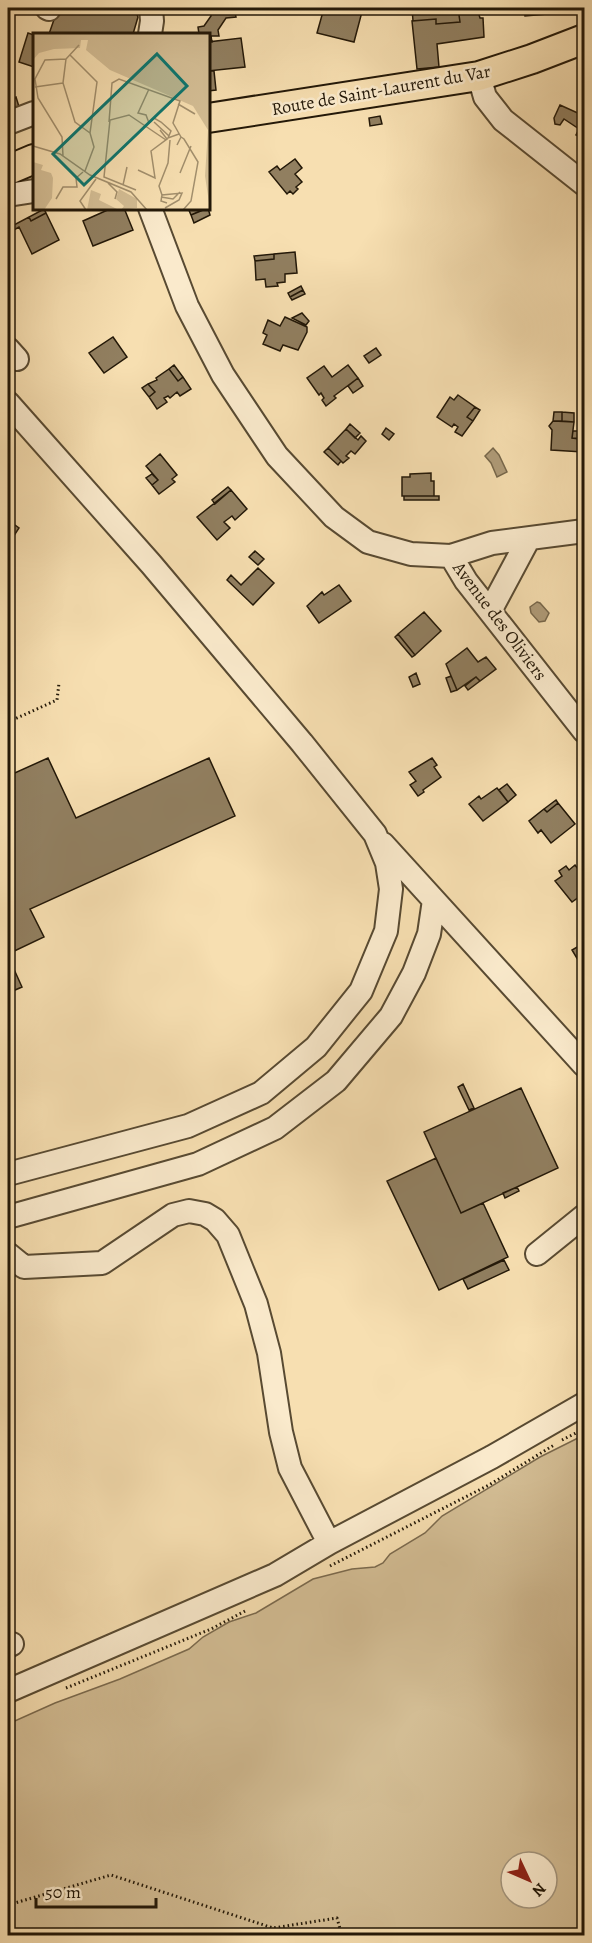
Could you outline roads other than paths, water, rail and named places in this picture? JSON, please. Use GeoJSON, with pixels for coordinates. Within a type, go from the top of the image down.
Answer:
{"type":"FeatureCollection","features":[{"type":"Feature","properties":{"kind":"main road","name":"Route de Saint-Laurent du Var"},"geometry":{"type":"LineString","coordinates":[[210,118],[479,76],[584,41]]}},
{"type":"Feature","properties":{"kind":"main road"},"geometry":{"type":"LineString","coordinates":[[8,151],[33,143]]}},
{"type":"Feature","properties":{"kind":"main road"},"geometry":{"type":"LineString","coordinates":[[8,170],[33,159]]}},
{"type":"Feature","properties":{"kind":"street"},"geometry":{"type":"LineString","coordinates":[[150,33],[151,8]]}},
{"type":"Feature","properties":{"kind":"street"},"geometry":{"type":"LineString","coordinates":[[479,76],[485,97],[503,120],[585,183]]}},
{"type":"Feature","properties":{"kind":"street"},"geometry":{"type":"LineString","coordinates":[[8,123],[33,113]]}},
{"type":"Feature","properties":{"kind":"street"},"geometry":{"type":"LineString","coordinates":[[8,195],[33,191]]}},
{"type":"Feature","properties":{"kind":"street","name":"Avenue des Oliviers"},"geometry":{"type":"LineString","coordinates":[[151,210],[187,306],[223,375],[277,456],[334,517],[368,542],[411,554],[451,556],[466,581],[585,732]]}},
{"type":"Feature","properties":{"kind":"street"},"geometry":{"type":"LineString","coordinates":[[8,403],[151,564],[302,743],[375,834],[585,1065]]}},
{"type":"Feature","properties":{"kind":"street"},"geometry":{"type":"LineString","coordinates":[[451,556],[492,543],[585,531]]}},
{"type":"Feature","properties":{"kind":"street"},"geometry":{"type":"LineString","coordinates":[[490,611],[529,538]]}},
{"type":"Feature","properties":{"kind":"street"},"geometry":{"type":"LineString","coordinates":[[8,1174],[188,1126],[261,1094],[316,1047],[361,991],[386,931],[391,889],[387,863],[375,834]]}},
{"type":"Feature","properties":{"kind":"street"},"geometry":{"type":"LineString","coordinates":[[8,1217],[198,1164],[275,1128],[336,1081],[391,1016],[414,973],[429,934],[434,900]]}},
{"type":"Feature","properties":{"kind":"street"},"geometry":{"type":"LineString","coordinates":[[8,1254],[24,1267],[102,1263],[173,1215],[189,1211],[205,1214],[215,1220],[228,1235],[256,1304],[269,1353],[281,1432],[290,1468],[329,1544]]}},
{"type":"Feature","properties":{"kind":"street"},"geometry":{"type":"LineString","coordinates":[[537,1254],[585,1216]]}},
{"type":"Feature","properties":{"kind":"street"},"geometry":{"type":"LineString","coordinates":[[8,1691],[275,1575],[585,1404]]}}]}
